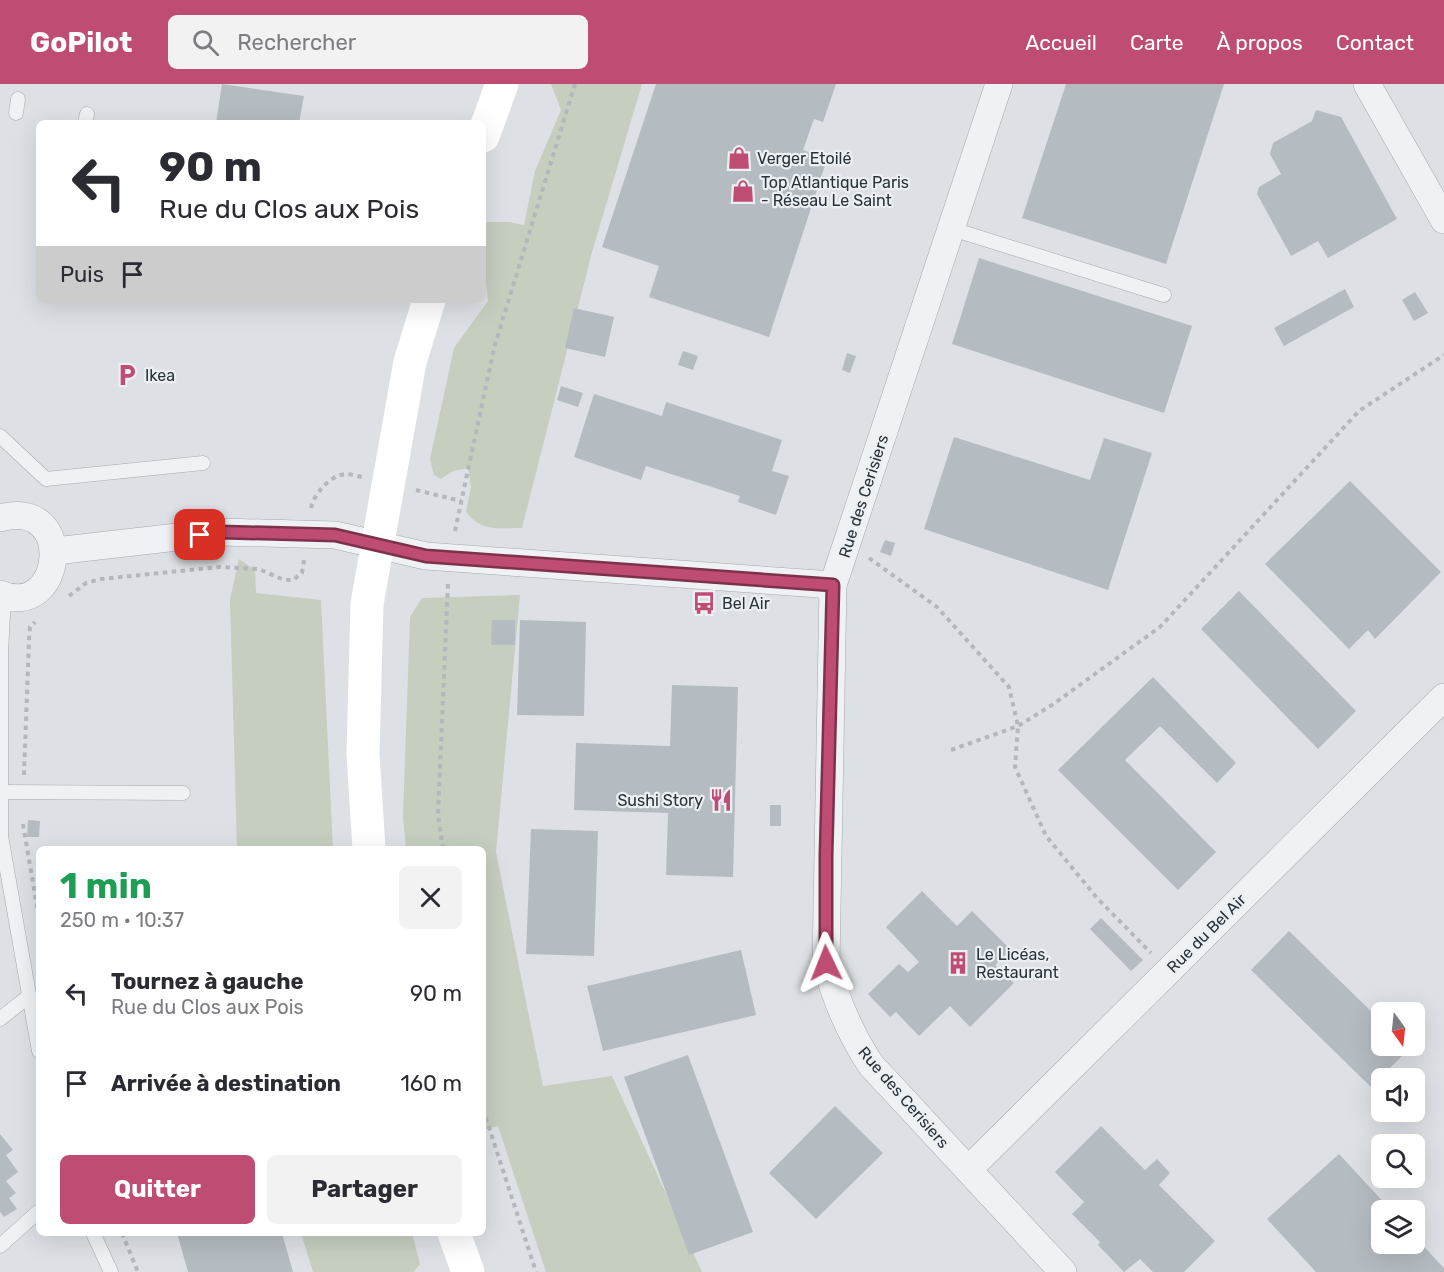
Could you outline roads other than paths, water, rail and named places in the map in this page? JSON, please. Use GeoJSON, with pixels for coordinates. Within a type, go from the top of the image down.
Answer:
{"type":"FeatureCollection","features":[{"type":"Feature","properties":{"kind":"main road"},"geometry":{"type":"LineString","coordinates":[[486,128],[502,84]]}},
{"type":"Feature","properties":{"kind":"main road"},"geometry":{"type":"LineString","coordinates":[[369,846],[363,742],[367,604],[410,362],[428,303]]}},
{"type":"Feature","properties":{"kind":"main road"},"geometry":{"type":"LineString","coordinates":[[455,1236],[468,1272]]}},
{"type":"Feature","properties":{"kind":"street","name":"Rue des Cerisiers"},"geometry":{"type":"LineString","coordinates":[[999,84],[833,585],[826,856],[826,963],[840,1010],[852,1036],[871,1065],[1063,1272]]}},
{"type":"Feature","properties":{"kind":"street"},"geometry":{"type":"LineString","coordinates":[[1367,84],[1444,220]]}},
{"type":"Feature","properties":{"kind":"street"},"geometry":{"type":"LineString","coordinates":[[0,518],[23,516],[35,520],[52,539],[55,551],[52,570],[41,587],[30,594],[2,595]]}},
{"type":"Feature","properties":{"kind":"street"},"geometry":{"type":"LineString","coordinates":[[55,551],[221,532],[335,535],[426,556],[833,585]]}},
{"type":"Feature","properties":{"kind":"street","name":"Rue du Bel Air"},"geometry":{"type":"LineString","coordinates":[[969,1169],[1444,697]]}},
{"type":"Feature","properties":{"kind":"lane"},"geometry":{"type":"LineString","coordinates":[[952,229],[1164,295]]}},
{"type":"Feature","properties":{"kind":"lane"},"geometry":{"type":"LineString","coordinates":[[0,436],[14,442],[46,479],[71,470],[138,464],[203,463]]}},
{"type":"Feature","properties":{"kind":"lane"},"geometry":{"type":"LineString","coordinates":[[2,595],[1,836],[36,1034]]}},
{"type":"Feature","properties":{"kind":"lane"},"geometry":{"type":"LineString","coordinates":[[1,792],[183,794]]}},
{"type":"Feature","properties":{"kind":"lane"},"geometry":{"type":"LineString","coordinates":[[0,1019],[29,996]]}},
{"type":"Feature","properties":{"kind":"lane"},"geometry":{"type":"LineString","coordinates":[[0,1246],[36,1214]]}},
{"type":"Feature","properties":{"kind":"lane"},"geometry":{"type":"LineString","coordinates":[[94,1236],[111,1272]]}},
{"type":"Feature","properties":{"kind":"place","name":"Verger Etoilé"},"geometry":{"type":"Point","coordinates":[739,158]}},
{"type":"Feature","properties":{"kind":"place","name":"Top Atlantique Paris - Réseau Le Saint"},"geometry":{"type":"Point","coordinates":[743,191]}},
{"type":"Feature","properties":{"kind":"place","name":"Ikea"},"geometry":{"type":"Point","coordinates":[127,375]}},
{"type":"Feature","properties":{"kind":"place","name":"Bel Air"},"geometry":{"type":"Point","coordinates":[704,603]}},
{"type":"Feature","properties":{"kind":"place","name":"Sushi Story"},"geometry":{"type":"Point","coordinates":[721,800]}},
{"type":"Feature","properties":{"kind":"place","name":"Le Licéas, Restaurant"},"geometry":{"type":"Point","coordinates":[958,963]}}]}
